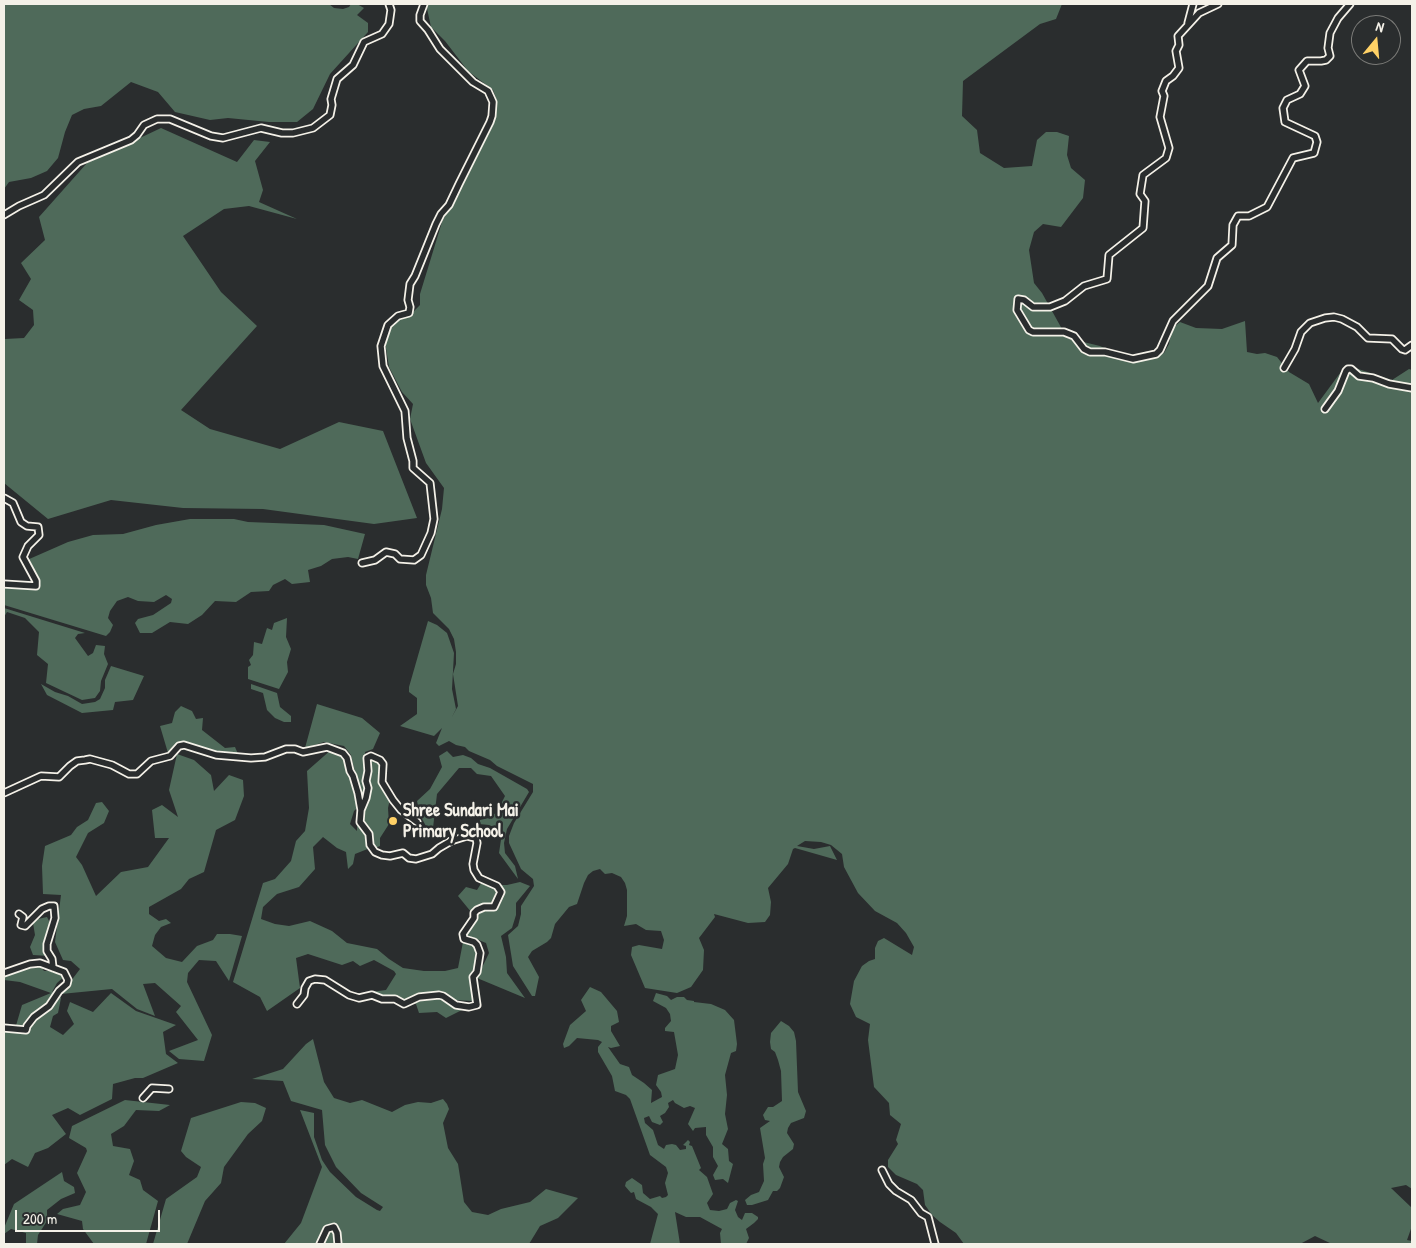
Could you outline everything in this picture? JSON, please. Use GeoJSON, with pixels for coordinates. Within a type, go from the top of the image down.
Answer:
{"type":"FeatureCollection","features":[{"type":"Feature","properties":{"kind":"street"},"geometry":{"type":"LineString","coordinates":[[4,215],[44,195],[78,162],[131,140],[144,125],[157,119],[170,119],[211,136],[223,138],[261,128],[282,133],[293,133],[313,128],[330,115],[331,99],[337,79],[353,65],[364,42],[382,34],[389,24],[391,10],[388,4]]}},
{"type":"Feature","properties":{"kind":"street"},"geometry":{"type":"LineString","coordinates":[[362,563],[375,560],[386,552],[395,554],[400,559],[414,560],[421,555],[431,533],[434,519],[430,483],[413,468],[414,461],[407,438],[405,411],[382,366],[381,346],[388,325],[398,316],[409,313],[410,284],[436,224],[441,214],[449,205],[492,116],[493,102],[488,91],[473,82],[440,49],[420,21],[424,4]]}},
{"type":"Feature","properties":{"kind":"street"},"geometry":{"type":"LineString","coordinates":[[1188,25],[1193,4]]}},
{"type":"Feature","properties":{"kind":"street"},"geometry":{"type":"LineString","coordinates":[[1218,4],[1199,13],[1178,36],[1179,45],[1176,51],[1179,68],[1166,81],[1162,91],[1164,96],[1160,117],[1169,148],[1166,158],[1143,175],[1140,194],[1145,201],[1143,228],[1109,255],[1107,279],[1084,286],[1065,301],[1050,307],[1033,307],[1024,300],[1018,299],[1017,310],[1026,327],[1033,332],[1064,332],[1074,336],[1084,349],[1090,352],[1106,352],[1133,359],[1156,354],[1160,350],[1173,322],[1208,286],[1217,258],[1232,245],[1233,225],[1238,216],[1249,216],[1267,207],[1293,158],[1314,152],[1317,142],[1315,136],[1285,122],[1283,108],[1287,100],[1300,94],[1305,86],[1299,70],[1307,60],[1321,61],[1330,56],[1328,48],[1330,33],[1338,18],[1350,4]]}},
{"type":"Feature","properties":{"kind":"street"},"geometry":{"type":"LineString","coordinates":[[1284,368],[1295,349],[1301,332],[1310,323],[1325,318],[1334,317],[1342,319],[1357,327],[1368,338],[1392,340],[1402,349],[1406,350],[1412,345]]}},
{"type":"Feature","properties":{"kind":"street"},"geometry":{"type":"LineString","coordinates":[[1325,409],[1338,391],[1348,369],[1351,369],[1360,376],[1412,388]]}},
{"type":"Feature","properties":{"kind":"street"},"geometry":{"type":"LineString","coordinates":[[4,498],[13,503],[21,522],[27,526],[38,527],[38,535],[28,546],[23,557],[36,581],[36,586],[4,584]]}},
{"type":"Feature","properties":{"kind":"street"},"geometry":{"type":"LineString","coordinates":[[4,793],[40,776],[59,777],[70,766],[90,759],[112,765],[129,774],[138,774],[151,761],[170,756],[179,746],[184,745],[216,755],[251,758],[264,757],[286,749],[296,749],[303,752],[327,747],[343,753],[347,758],[350,771],[357,786],[361,810],[360,822],[369,834],[372,848],[382,855],[403,854],[409,858],[416,859],[432,854],[451,841],[467,836],[476,838],[474,870],[479,878],[497,886],[501,892],[494,907],[484,907],[474,913],[474,918],[464,934],[464,939],[474,942],[480,953],[479,967],[473,977],[477,1004],[472,1007],[456,1005],[443,996],[438,995],[419,997],[404,1004],[395,999],[382,999],[372,994],[360,998],[349,995],[329,982],[315,979],[309,981],[304,995],[297,1004]]}},
{"type":"Feature","properties":{"kind":"street"},"geometry":{"type":"LineString","coordinates":[[361,810],[368,788],[366,781],[368,758],[370,756],[380,760],[383,764],[382,782],[393,800],[401,810],[417,822]]}},
{"type":"Feature","properties":{"kind":"street"},"geometry":{"type":"LineString","coordinates":[[20,914],[23,917],[21,925],[25,926],[42,909],[54,906],[55,918],[47,944],[47,951],[52,959],[53,968]]}},
{"type":"Feature","properties":{"kind":"street"},"geometry":{"type":"LineString","coordinates":[[4,973],[36,963],[64,972],[68,980],[49,1006],[34,1017],[26,1030],[4,1028]]}},
{"type":"Feature","properties":{"kind":"street"},"geometry":{"type":"LineString","coordinates":[[142,1098],[152,1088],[169,1089]]}},
{"type":"Feature","properties":{"kind":"street"},"geometry":{"type":"LineString","coordinates":[[882,1170],[889,1184],[896,1191],[911,1200],[921,1213],[928,1217],[935,1244]]}},
{"type":"Feature","properties":{"kind":"street"},"geometry":{"type":"LineString","coordinates":[[320,1244],[327,1229],[334,1227],[337,1233],[338,1244]]}},
{"type":"Feature","properties":{"kind":"green space"},"geometry":{"type":"Polygon","coordinates":[[[4,4],[329,4],[334,8],[343,9],[351,4],[357,4],[364,8],[357,15],[368,23],[368,32],[330,74],[313,109],[297,122],[269,122],[228,118],[210,120],[175,112],[158,92],[131,82],[101,106],[84,109],[72,115],[58,158],[47,171],[31,178],[9,182],[4,189],[4,4]]]}},
{"type":"Feature","properties":{"kind":"green space"},"geometry":{"type":"Polygon","coordinates":[[[426,4],[1062,4],[1056,19],[1040,24],[963,81],[962,116],[977,130],[980,153],[1004,168],[1032,166],[1037,140],[1046,132],[1057,132],[1069,136],[1067,155],[1071,168],[1085,180],[1083,198],[1061,227],[1043,224],[1034,232],[1029,250],[1034,283],[1042,293],[1067,338],[1100,346],[1132,361],[1149,360],[1164,353],[1169,344],[1172,329],[1180,322],[1196,328],[1222,329],[1245,321],[1247,352],[1265,353],[1277,357],[1289,372],[1309,384],[1318,403],[1346,365],[1392,380],[1409,369],[1412,370],[1412,1189],[1406,1185],[1391,1188],[1412,1208],[1412,1226],[1407,1240],[1412,1241],[1412,1244],[1332,1244],[1315,1236],[1300,1244],[964,1244],[956,1233],[932,1215],[925,1205],[923,1190],[917,1184],[896,1175],[888,1167],[888,1160],[898,1144],[896,1140],[901,1124],[890,1115],[889,1103],[874,1087],[868,1040],[870,1024],[856,1017],[850,1004],[854,981],[862,966],[875,959],[875,948],[878,941],[884,938],[912,955],[914,947],[906,933],[897,923],[875,911],[858,893],[844,867],[842,854],[831,845],[821,842],[805,841],[797,846],[814,849],[830,846],[837,860],[793,849],[788,864],[768,888],[771,902],[770,915],[765,922],[748,923],[714,914],[715,917],[699,938],[704,950],[703,970],[691,987],[677,993],[645,988],[631,955],[632,947],[639,945],[662,949],[664,940],[661,931],[646,930],[636,924],[624,926],[627,916],[627,890],[625,883],[621,877],[612,873],[605,874],[600,869],[593,871],[588,875],[584,883],[577,904],[569,907],[555,924],[551,938],[532,951],[528,957],[539,977],[535,996],[532,996],[513,966],[508,935],[518,926],[521,906],[534,886],[533,879],[521,869],[509,843],[509,836],[514,823],[533,792],[533,784],[497,766],[490,760],[469,751],[465,747],[449,741],[439,746],[436,743],[442,728],[434,736],[400,726],[417,714],[417,698],[409,692],[409,687],[428,621],[447,633],[454,653],[452,689],[456,709],[452,717],[458,706],[453,674],[456,664],[456,652],[454,639],[449,629],[433,613],[431,598],[426,585],[426,575],[442,509],[444,488],[426,463],[410,419],[413,404],[402,392],[389,367],[385,342],[392,322],[400,314],[411,314],[420,305],[420,294],[442,222],[471,168],[497,101],[493,90],[468,71],[445,41],[431,27],[426,4]]]}},
{"type":"Feature","properties":{"kind":"green space"},"geometry":{"type":"Polygon","coordinates":[[[161,128],[237,162],[254,140],[270,142],[255,161],[263,190],[259,202],[297,219],[249,206],[224,209],[183,236],[221,292],[257,326],[181,410],[210,429],[280,449],[339,422],[383,431],[417,518],[374,524],[263,509],[183,508],[111,500],[48,519],[4,483],[4,340],[24,338],[34,325],[33,310],[19,300],[31,279],[21,263],[45,240],[39,217],[87,163],[161,128]]]}},
{"type":"Feature","properties":{"kind":"green space"},"geometry":{"type":"Polygon","coordinates":[[[190,519],[234,519],[248,522],[324,525],[365,534],[358,559],[348,557],[332,559],[321,566],[308,570],[310,582],[292,584],[285,579],[273,585],[269,591],[251,592],[236,602],[215,601],[202,615],[188,624],[170,622],[152,633],[140,633],[135,623],[138,619],[153,615],[171,603],[172,599],[166,595],[154,602],[138,601],[128,597],[117,601],[110,611],[108,618],[113,625],[106,636],[4,605],[4,586],[6,585],[38,589],[39,581],[27,560],[68,542],[93,535],[123,534],[156,525],[190,519]]]}},
{"type":"Feature","properties":{"kind":"green space"},"geometry":{"type":"Polygon","coordinates":[[[4,608],[85,633],[78,634],[75,638],[88,656],[93,653],[96,645],[105,646],[104,654],[108,664],[101,681],[100,691],[95,698],[82,700],[46,683],[48,664],[37,655],[39,632],[25,618],[7,612],[4,617],[4,608]]]}},
{"type":"Feature","properties":{"kind":"green space"},"geometry":{"type":"Polygon","coordinates":[[[287,618],[286,637],[291,649],[287,662],[288,672],[279,689],[248,679],[248,667],[251,665],[249,660],[253,655],[254,642],[262,644],[267,628],[272,630],[274,623],[287,618]]]}},
{"type":"Feature","properties":{"kind":"green space"},"geometry":{"type":"Polygon","coordinates":[[[111,666],[144,676],[133,700],[115,702],[113,710],[82,713],[47,695],[41,684],[82,704],[95,702],[100,699],[105,688],[105,680],[111,666]]]}},
{"type":"Feature","properties":{"kind":"green space"},"geometry":{"type":"Polygon","coordinates":[[[251,684],[277,693],[280,707],[291,716],[291,722],[284,722],[275,718],[267,710],[263,693],[251,689],[251,684]]]}},
{"type":"Feature","properties":{"kind":"green space"},"geometry":{"type":"Polygon","coordinates":[[[317,704],[362,718],[380,733],[373,749],[365,752],[366,771],[363,797],[351,755],[344,746],[324,742],[305,748],[317,704]]]}},
{"type":"Feature","properties":{"kind":"green space"},"geometry":{"type":"Polygon","coordinates":[[[181,706],[192,711],[196,719],[203,718],[202,730],[225,748],[235,747],[238,754],[233,755],[180,745],[168,753],[160,726],[172,723],[175,712],[181,706]]]}},
{"type":"Feature","properties":{"kind":"green space"},"geometry":{"type":"Polygon","coordinates":[[[332,749],[344,753],[358,798],[357,808],[354,811],[350,824],[357,831],[359,822],[368,834],[370,848],[355,854],[353,864],[348,869],[346,852],[337,848],[323,837],[313,847],[315,869],[299,887],[277,894],[263,907],[261,919],[289,926],[310,921],[332,931],[347,943],[377,949],[403,968],[424,971],[445,971],[458,968],[463,942],[474,944],[480,961],[470,974],[474,994],[472,1001],[454,1000],[438,992],[401,1000],[391,995],[384,997],[371,992],[386,990],[396,974],[394,971],[374,960],[360,966],[353,961],[342,965],[308,954],[296,958],[300,988],[267,1011],[260,997],[233,982],[263,883],[275,879],[291,861],[296,841],[305,831],[309,808],[307,771],[332,749]]]}},
{"type":"Feature","properties":{"kind":"green space"},"geometry":{"type":"Polygon","coordinates":[[[447,751],[453,757],[463,755],[471,758],[478,764],[490,768],[527,789],[529,792],[507,829],[504,843],[505,853],[515,866],[518,879],[499,853],[501,830],[489,825],[479,824],[480,820],[489,818],[497,812],[505,796],[491,776],[477,774],[471,768],[459,768],[437,794],[433,828],[427,828],[420,815],[417,801],[430,789],[442,767],[439,756],[447,751]]]}},
{"type":"Feature","properties":{"kind":"green space"},"geometry":{"type":"Polygon","coordinates":[[[177,754],[194,760],[211,775],[214,791],[229,775],[243,780],[244,796],[235,820],[216,830],[204,872],[189,879],[181,889],[149,907],[149,914],[159,921],[166,919],[171,923],[161,927],[155,935],[152,946],[166,958],[182,962],[197,946],[213,940],[217,934],[242,936],[229,981],[216,961],[199,960],[188,973],[187,982],[212,1035],[204,1061],[179,1059],[169,1051],[198,1040],[176,1012],[181,1006],[155,983],[143,984],[155,1016],[137,1009],[112,989],[61,994],[80,969],[71,961],[63,960],[55,942],[61,895],[43,894],[42,866],[45,846],[71,835],[77,827],[88,820],[96,803],[102,802],[109,811],[104,823],[88,833],[76,857],[82,865],[96,896],[121,872],[148,867],[169,838],[155,838],[152,810],[162,805],[178,817],[169,790],[177,754]]]}},
{"type":"Feature","properties":{"kind":"green space"},"geometry":{"type":"Polygon","coordinates":[[[371,756],[377,759],[381,765],[383,781],[391,794],[388,808],[389,824],[380,838],[380,846],[375,848],[362,822],[363,808],[369,788],[371,773],[369,762],[371,756]]]}},
{"type":"Feature","properties":{"kind":"green space"},"geometry":{"type":"Polygon","coordinates":[[[482,882],[493,885],[507,885],[520,882],[530,886],[516,903],[516,915],[512,928],[501,936],[506,957],[507,973],[525,998],[477,978],[489,953],[486,943],[466,935],[476,918],[458,896],[466,887],[477,890],[482,882]]]}},
{"type":"Feature","properties":{"kind":"green space"},"geometry":{"type":"Polygon","coordinates":[[[47,917],[49,921],[49,956],[33,955],[30,947],[35,935],[33,923],[38,919],[47,917]]]}},
{"type":"Feature","properties":{"kind":"green space"},"geometry":{"type":"Polygon","coordinates":[[[37,961],[44,971],[64,970],[67,974],[57,983],[52,992],[68,982],[59,995],[61,998],[58,1013],[53,1016],[50,1027],[63,1035],[74,1024],[67,1011],[70,1002],[93,1012],[111,993],[136,1011],[176,1025],[163,1032],[166,1054],[178,1063],[143,1078],[135,1078],[113,1084],[112,1099],[80,1115],[68,1108],[52,1115],[66,1134],[48,1148],[35,1153],[28,1167],[12,1159],[4,1165],[4,1030],[15,1029],[22,1005],[51,993],[20,982],[4,980],[4,974],[37,961]]]}},
{"type":"Feature","properties":{"kind":"green space"},"geometry":{"type":"Polygon","coordinates":[[[590,987],[601,992],[617,1011],[619,1022],[611,1026],[611,1031],[620,1046],[608,1047],[620,1064],[629,1067],[632,1075],[652,1090],[651,1103],[662,1097],[656,1085],[658,1075],[675,1069],[678,1055],[674,1032],[665,1031],[665,1028],[671,1021],[670,1014],[666,1008],[653,1001],[656,993],[667,996],[671,1000],[677,997],[684,997],[694,1002],[711,1004],[725,1010],[734,1020],[737,1044],[736,1051],[731,1053],[725,1075],[727,1095],[725,1114],[728,1129],[722,1144],[728,1149],[729,1161],[733,1164],[728,1183],[723,1179],[715,1180],[713,1175],[718,1166],[713,1157],[713,1147],[706,1135],[706,1127],[695,1128],[693,1131],[688,1124],[695,1108],[690,1106],[684,1108],[673,1100],[668,1103],[669,1107],[665,1113],[660,1116],[663,1122],[660,1125],[652,1122],[649,1116],[644,1118],[645,1123],[653,1130],[658,1145],[664,1149],[666,1145],[672,1144],[676,1145],[680,1150],[686,1149],[686,1146],[683,1145],[688,1140],[690,1142],[689,1145],[692,1146],[701,1168],[699,1170],[707,1177],[713,1194],[707,1203],[710,1210],[719,1211],[727,1209],[730,1203],[736,1200],[738,1201],[735,1210],[738,1217],[742,1220],[745,1213],[752,1213],[758,1217],[746,1229],[749,1238],[746,1244],[721,1244],[720,1233],[722,1229],[700,1217],[686,1217],[675,1212],[680,1244],[650,1244],[658,1214],[651,1207],[636,1199],[634,1192],[631,1193],[625,1186],[626,1182],[632,1178],[642,1185],[643,1193],[650,1199],[660,1196],[662,1198],[666,1197],[668,1195],[665,1183],[668,1173],[666,1167],[650,1155],[630,1099],[626,1095],[615,1091],[612,1076],[598,1052],[598,1047],[602,1042],[577,1038],[569,1046],[564,1048],[563,1044],[570,1025],[586,1011],[581,1000],[590,987]]]}},
{"type":"Feature","properties":{"kind":"green space"},"geometry":{"type":"Polygon","coordinates":[[[436,998],[466,1008],[446,1018],[437,1012],[419,1013],[416,1004],[411,1002],[436,998]]]}},
{"type":"Feature","properties":{"kind":"green space"},"geometry":{"type":"Polygon","coordinates":[[[781,1021],[794,1032],[798,1092],[806,1111],[804,1118],[791,1123],[788,1128],[787,1133],[794,1144],[793,1149],[780,1162],[779,1167],[784,1177],[780,1188],[777,1191],[773,1191],[768,1200],[747,1205],[745,1200],[759,1192],[764,1181],[763,1164],[765,1158],[760,1128],[770,1121],[765,1120],[763,1115],[768,1107],[773,1107],[782,1101],[781,1071],[775,1052],[771,1049],[770,1042],[771,1033],[781,1021]]]}},
{"type":"Feature","properties":{"kind":"green space"},"geometry":{"type":"Polygon","coordinates":[[[313,1039],[324,1082],[334,1098],[350,1103],[362,1100],[392,1112],[405,1105],[418,1102],[431,1103],[443,1099],[449,1109],[443,1123],[448,1148],[458,1164],[464,1202],[472,1212],[488,1215],[501,1209],[530,1202],[546,1189],[578,1198],[558,1218],[540,1226],[529,1244],[284,1244],[301,1223],[322,1167],[300,1110],[314,1113],[314,1137],[322,1160],[330,1172],[356,1197],[377,1210],[380,1211],[383,1207],[361,1193],[336,1167],[325,1145],[322,1110],[291,1101],[283,1081],[252,1079],[283,1069],[313,1039]]]}},
{"type":"Feature","properties":{"kind":"green space"},"geometry":{"type":"Polygon","coordinates":[[[125,1100],[170,1105],[159,1111],[136,1110],[124,1126],[111,1134],[113,1146],[130,1149],[134,1161],[129,1175],[140,1180],[143,1190],[158,1201],[146,1244],[94,1244],[83,1229],[82,1221],[57,1214],[63,1209],[80,1205],[86,1192],[77,1173],[87,1151],[86,1148],[69,1138],[72,1126],[125,1100]]]}},
{"type":"Feature","properties":{"kind":"green space"},"geometry":{"type":"Polygon","coordinates":[[[241,1102],[255,1103],[266,1108],[262,1121],[248,1134],[224,1167],[221,1183],[205,1201],[187,1244],[153,1244],[166,1199],[197,1177],[201,1167],[186,1157],[181,1151],[191,1118],[241,1102]]]}},
{"type":"Feature","properties":{"kind":"green space"},"geometry":{"type":"Polygon","coordinates":[[[62,1172],[64,1181],[74,1187],[75,1193],[61,1199],[47,1210],[47,1221],[38,1235],[37,1244],[26,1244],[26,1233],[11,1229],[4,1234],[4,1228],[14,1204],[62,1172]]]}},
{"type":"Feature","properties":{"kind":"place","name":"Shree Sundari Mai Primary School"},"geometry":{"type":"Point","coordinates":[393,821]}}]}
